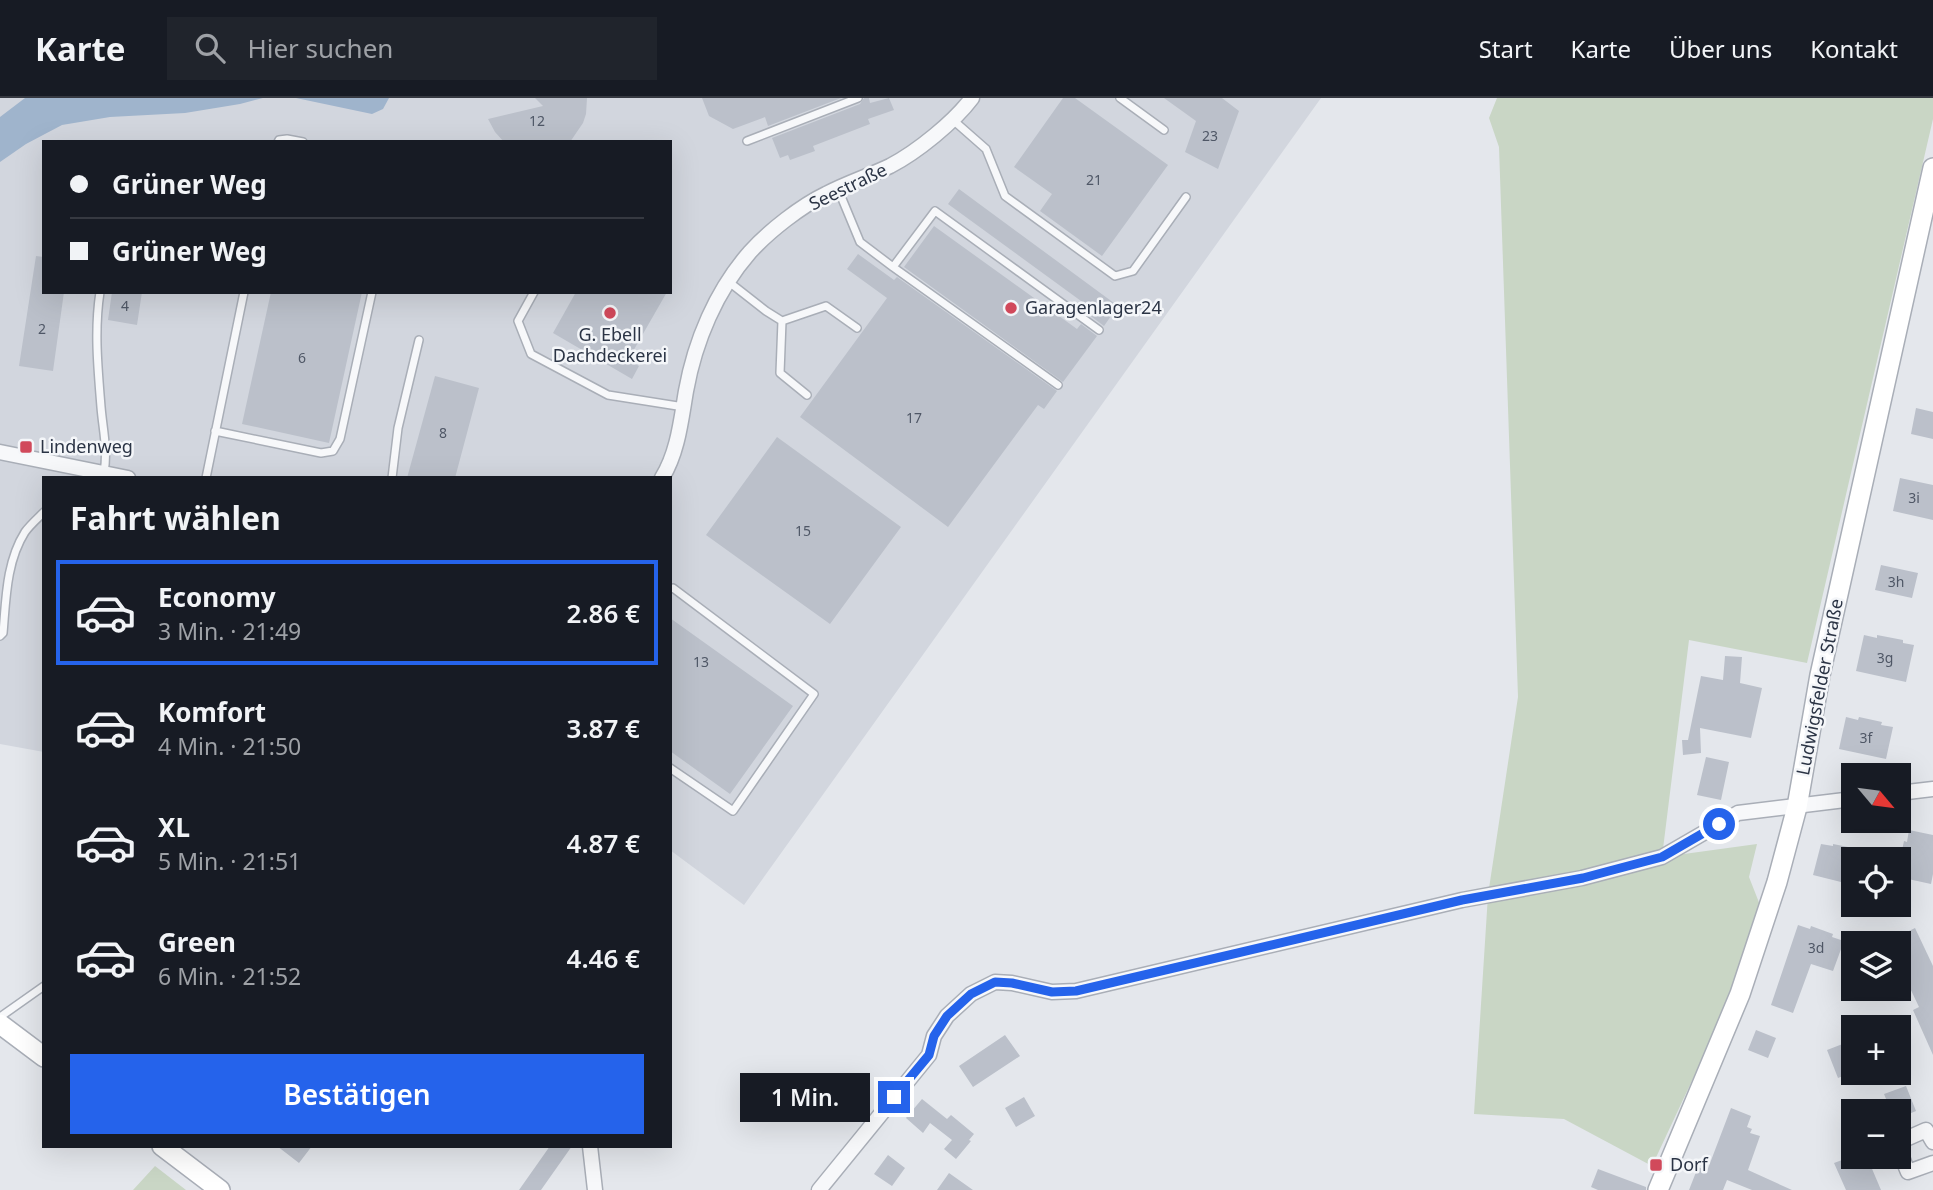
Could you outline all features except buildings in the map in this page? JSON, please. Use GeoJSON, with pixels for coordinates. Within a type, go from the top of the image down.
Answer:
{"type":"FeatureCollection","features":[{"type":"Feature","properties":{"kind":"street","name":"Seestraße"},"geometry":{"type":"LineString","coordinates":[[663,476],[680,430],[696,348],[716,301],[750,252],[769,233],[825,194],[892,165],[953,120],[972,98]]}},
{"type":"Feature","properties":{"kind":"street","name":"Ludwigsfelder Straße"},"geometry":{"type":"LineString","coordinates":[[1658,1190],[1740,994],[1777,882],[1797,807],[1820,675],[1933,168]]}},
{"type":"Feature","properties":{"kind":"street"},"geometry":{"type":"LineString","coordinates":[[0,452],[61,471],[118,476]]}},
{"type":"Feature","properties":{"kind":"street"},"geometry":{"type":"LineString","coordinates":[[1911,792],[1933,789]]}},
{"type":"Feature","properties":{"kind":"street"},"geometry":{"type":"LineString","coordinates":[[819,1190],[929,1055],[934,1036],[947,1016],[971,994],[995,982],[1052,992],[1076,991],[1462,900],[1583,878],[1662,857],[1738,813],[1841,801]]}},
{"type":"Feature","properties":{"kind":"street"},"geometry":{"type":"LineString","coordinates":[[0,1024],[42,1056]]}},
{"type":"Feature","properties":{"kind":"street"},"geometry":{"type":"LineString","coordinates":[[1911,1137],[1926,1130],[1933,1143]]}},
{"type":"Feature","properties":{"kind":"street"},"geometry":{"type":"LineString","coordinates":[[165,1148],[220,1190]]}},
{"type":"Feature","properties":{"kind":"street"},"geometry":{"type":"LineString","coordinates":[[590,1148],[594,1190]]}},
{"type":"Feature","properties":{"kind":"street"},"geometry":{"type":"LineString","coordinates":[[1907,1169],[1908,1172],[1933,1163]]}},
{"type":"Feature","properties":{"kind":"lane"},"geometry":{"type":"LineString","coordinates":[[747,141],[858,98]]}},
{"type":"Feature","properties":{"kind":"lane"},"geometry":{"type":"LineString","coordinates":[[1121,98],[1164,130]]}},
{"type":"Feature","properties":{"kind":"lane"},"geometry":{"type":"LineString","coordinates":[[953,120],[986,149],[1005,195],[1115,276],[1133,271],[1186,197]]}},
{"type":"Feature","properties":{"kind":"lane"},"geometry":{"type":"LineString","coordinates":[[838,189],[860,242],[1058,385]]}},
{"type":"Feature","properties":{"kind":"lane"},"geometry":{"type":"LineString","coordinates":[[893,267],[935,211],[1099,330]]}},
{"type":"Feature","properties":{"kind":"lane"},"geometry":{"type":"LineString","coordinates":[[729,282],[782,321]]}},
{"type":"Feature","properties":{"kind":"lane"},"geometry":{"type":"LineString","coordinates":[[100,294],[97,338],[107,454],[104,473]]}},
{"type":"Feature","properties":{"kind":"lane"},"geometry":{"type":"LineString","coordinates":[[206,476],[244,294]]}},
{"type":"Feature","properties":{"kind":"lane"},"geometry":{"type":"LineString","coordinates":[[215,430],[321,453],[333,451],[340,439],[372,294]]}},
{"type":"Feature","properties":{"kind":"lane"},"geometry":{"type":"LineString","coordinates":[[533,294],[518,321],[531,354],[608,395],[685,408]]}},
{"type":"Feature","properties":{"kind":"lane"},"geometry":{"type":"LineString","coordinates":[[782,321],[827,306],[857,328]]}},
{"type":"Feature","properties":{"kind":"lane"},"geometry":{"type":"LineString","coordinates":[[782,321],[780,373],[807,395]]}},
{"type":"Feature","properties":{"kind":"lane"},"geometry":{"type":"LineString","coordinates":[[392,476],[398,428],[419,340]]}},
{"type":"Feature","properties":{"kind":"lane"},"geometry":{"type":"LineString","coordinates":[[0,636],[3,634],[9,575],[18,546],[26,531],[42,514]]}},
{"type":"Feature","properties":{"kind":"lane"},"geometry":{"type":"LineString","coordinates":[[672,588],[814,694],[733,811],[672,769]]}},
{"type":"Feature","properties":{"kind":"lane"},"geometry":{"type":"LineString","coordinates":[[0,1017],[42,987]]}},
{"type":"Feature","properties":{"kind":"shaded area"},"geometry":{"type":"Polygon","coordinates":[[[0,98],[1321,98],[744,905],[672,851],[672,476],[42,476],[42,752],[0,744],[0,98]]]}},
{"type":"Feature","properties":{"kind":"green space"},"geometry":{"type":"Polygon","coordinates":[[[1497,98],[1933,98],[1933,119],[1807,663],[1689,640],[1662,857],[1757,844],[1749,877],[1760,905],[1734,991],[1652,1166],[1564,1119],[1474,1114],[1488,895],[1518,697],[1499,147],[1489,118],[1497,98]]]}},
{"type":"Feature","properties":{"kind":"green space"},"geometry":{"type":"Polygon","coordinates":[[[155,1166],[186,1190],[133,1190],[155,1166]]]}},
{"type":"Feature","properties":{"kind":"water"},"geometry":{"type":"Polygon","coordinates":[[[25,98],[263,98],[185,113],[110,117],[62,125],[26,144],[0,162],[0,117],[25,98]]]}},
{"type":"Feature","properties":{"kind":"water"},"geometry":{"type":"Polygon","coordinates":[[[296,98],[389,98],[383,109],[372,114],[296,98]]]}},
{"type":"Feature","properties":{"kind":"place","name":"Garagenlager24"},"geometry":{"type":"Point","coordinates":[1011,308]}},
{"type":"Feature","properties":{"kind":"place","name":"G. Ebell Dachdeckerei"},"geometry":{"type":"Point","coordinates":[610,313]}},
{"type":"Feature","properties":{"kind":"place","name":"Lindenweg"},"geometry":{"type":"Point","coordinates":[26,447]}},
{"type":"Feature","properties":{"kind":"place","name":"Dorf"},"geometry":{"type":"Point","coordinates":[1656,1165]}},
{"type":"Feature","properties":{"kind":"route"},"geometry":{"type":"LineString","coordinates":[[894,1097],[929,1055],[934,1036],[947,1016],[971,994],[995,982],[1052,992],[1076,991],[1462,900],[1583,878],[1662,857],[1719,824]]}}]}
